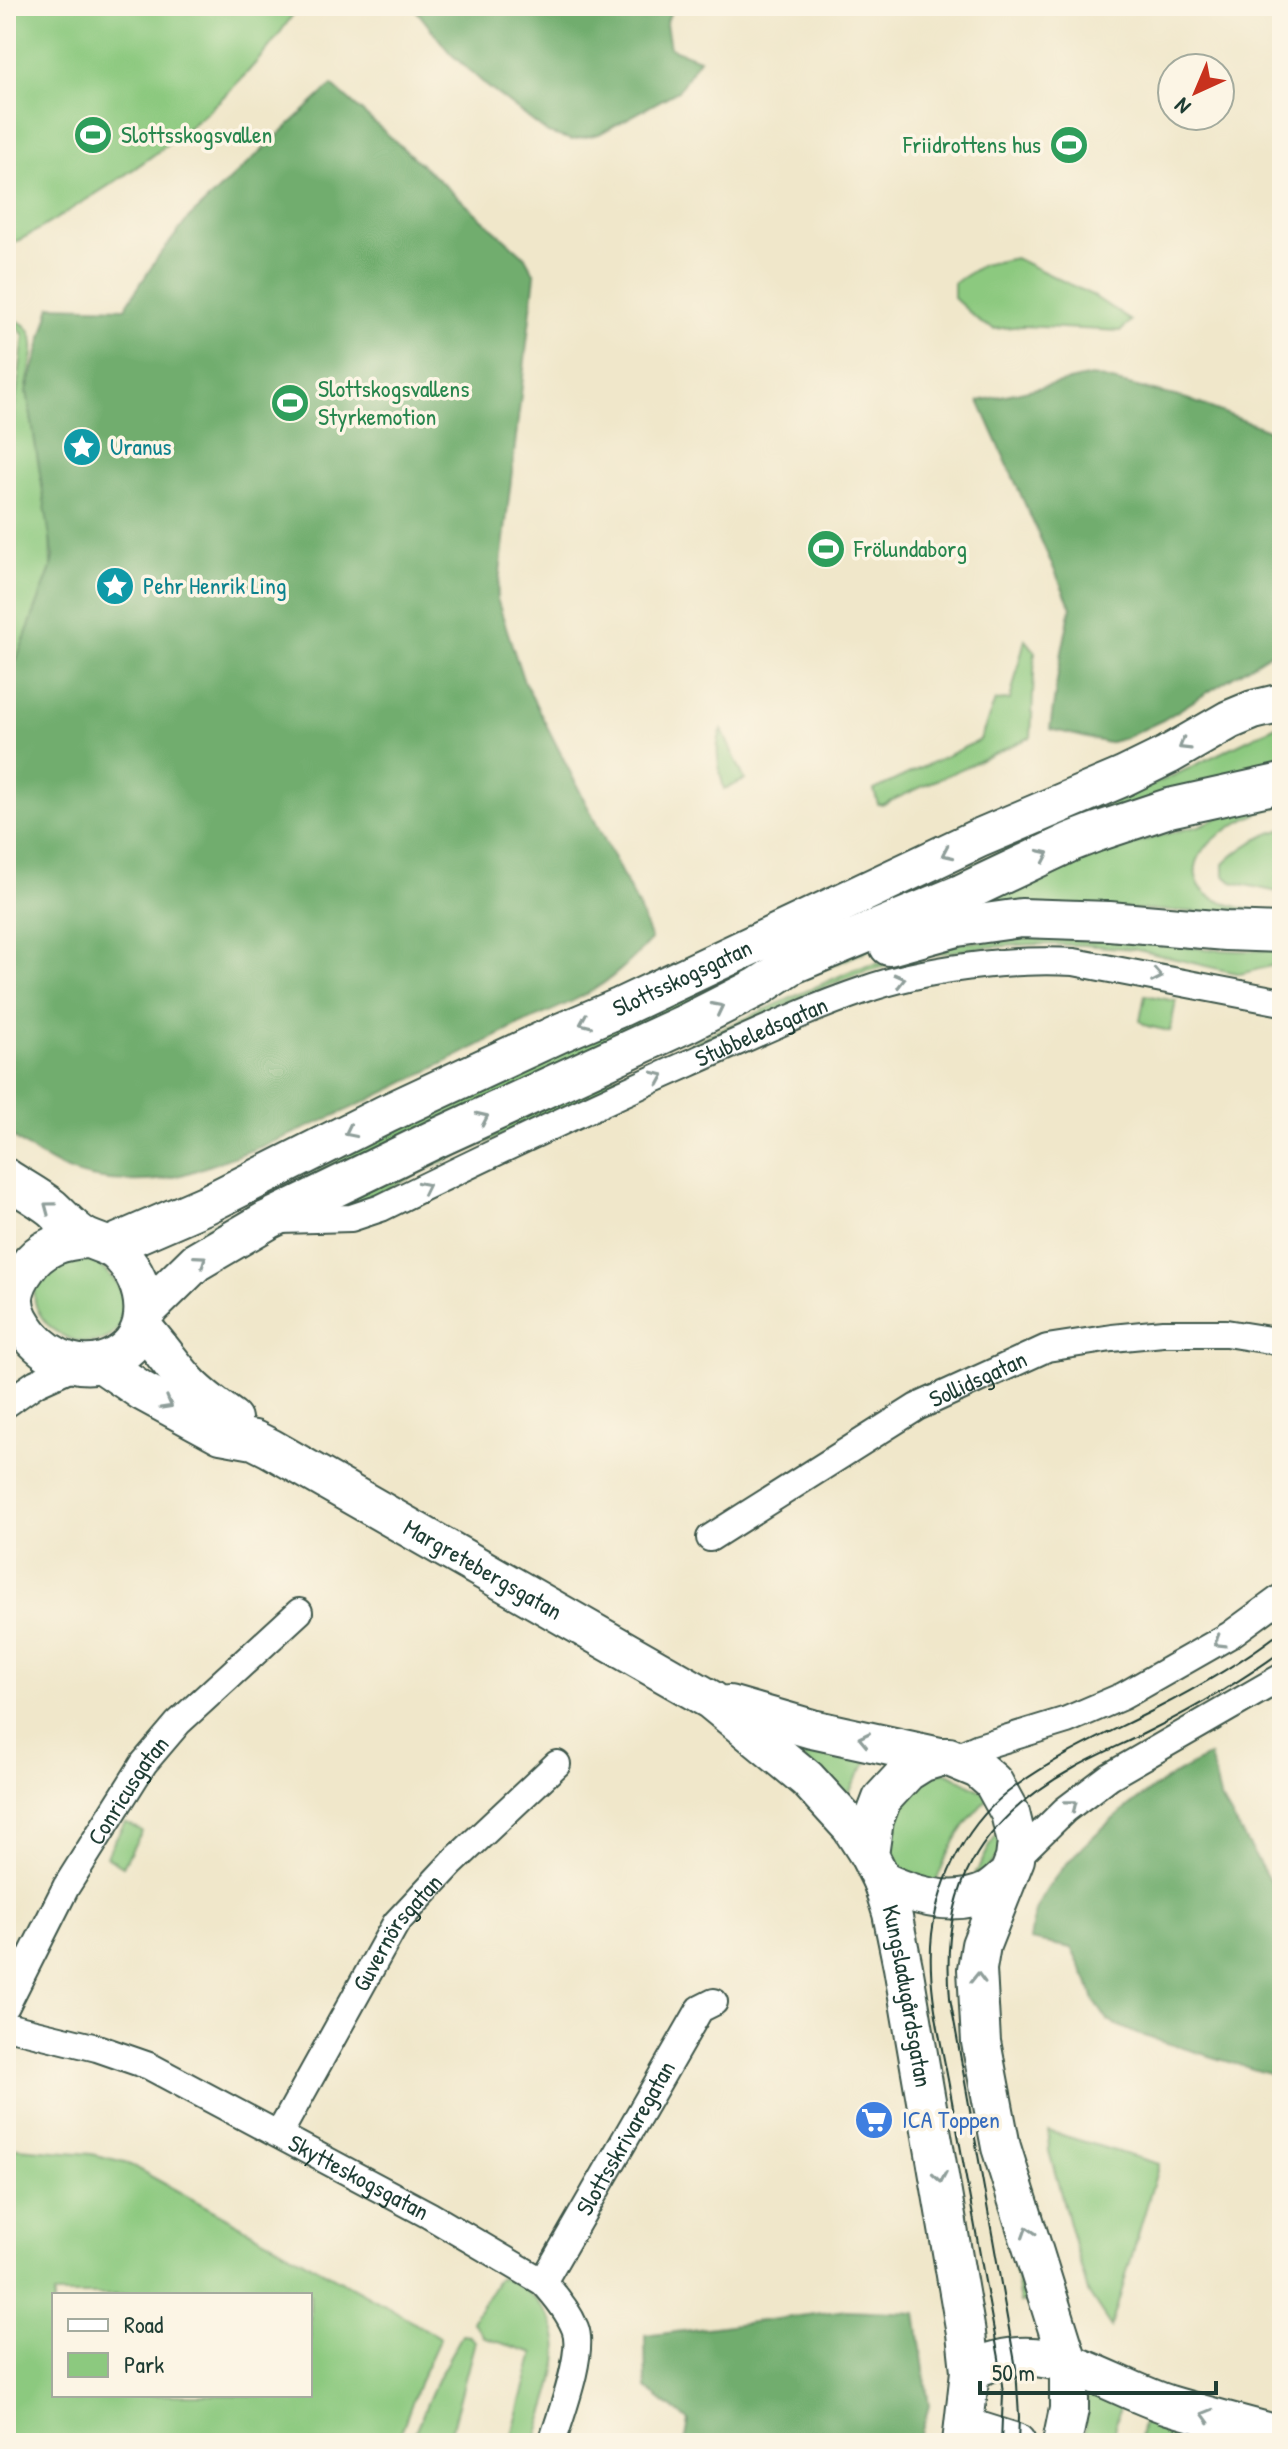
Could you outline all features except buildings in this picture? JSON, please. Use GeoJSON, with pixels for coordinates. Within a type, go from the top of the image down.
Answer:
{"type":"FeatureCollection","features":[{"type":"Feature","properties":{"kind":"main road","name":"Slottsskogsgatan"},"geometry":{"type":"LineString","coordinates":[[99,1242],[207,1204],[386,1114],[949,852],[1123,777],[1272,700]]}},
{"type":"Feature","properties":{"kind":"main road","name":"Slottsskogsgatan"},"geometry":{"type":"LineString","coordinates":[[143,1320],[196,1262],[268,1220],[687,1023],[758,987],[793,964],[963,893],[1071,842],[1169,808],[1282,783]]}},
{"type":"Feature","properties":{"kind":"main road","name":"Slottsskogsgatan"},"geometry":{"type":"LineString","coordinates":[[758,987],[798,980],[917,937],[1021,918],[1282,933]]}},
{"type":"Feature","properties":{"kind":"main road","name":"Margretebergsgatan"},"geometry":{"type":"LineString","coordinates":[[6,1178],[123,1258],[137,1277],[144,1297],[143,1320],[186,1381],[254,1440],[711,1700],[807,1779],[851,1827],[876,1868]]}},
{"type":"Feature","properties":{"kind":"main road","name":"Margretebergsgatan"},"geometry":{"type":"LineString","coordinates":[[99,1242],[71,1239],[51,1245],[34,1257],[19,1279],[10,1302],[24,1327],[45,1351],[60,1360],[89,1364],[221,1434],[254,1440]]}},
{"type":"Feature","properties":{"kind":"main road"},"geometry":{"type":"LineString","coordinates":[[89,1364],[119,1355],[133,1342],[143,1320]]}},
{"type":"Feature","properties":{"kind":"main road","name":"Margretebergsgatan"},"geometry":{"type":"LineString","coordinates":[[711,1700],[812,1729],[947,1758]]}},
{"type":"Feature","properties":{"kind":"main road"},"geometry":{"type":"LineString","coordinates":[[1011,1868],[989,1891],[956,1899],[914,1895],[876,1868],[874,1820],[882,1799],[907,1772],[923,1762],[947,1758],[978,1769],[993,1782],[1013,1823],[1017,1842],[1011,1868],[989,1923],[977,1969],[981,2042],[1001,2147],[1069,2365],[1069,2409],[1062,2443]]}},
{"type":"Feature","properties":{"kind":"main road","name":"Kungsladugårdsgatan"},"geometry":{"type":"LineString","coordinates":[[876,1868],[892,1913],[906,1983],[961,2298],[970,2371],[963,2435]]}},
{"type":"Feature","properties":{"kind":"main road"},"geometry":{"type":"LineString","coordinates":[[970,2371],[987,2362],[1031,2355],[1069,2365],[1168,2404],[1282,2436]]}},
{"type":"Feature","properties":{"kind":"main road"},"geometry":{"type":"LineString","coordinates":[[963,2435],[1016,2443]]}},
{"type":"Feature","properties":{"kind":"street","name":"Stubbeledsgatan"},"geometry":{"type":"LineString","coordinates":[[268,1220],[351,1218],[381,1208],[635,1087],[811,1010],[867,989],[912,977],[987,964],[1048,960],[1074,962],[1282,1002]]}},
{"type":"Feature","properties":{"kind":"street","name":"Sollidsgatan"},"geometry":{"type":"LineString","coordinates":[[710,1538],[917,1407],[1047,1348],[1163,1333],[1226,1333],[1282,1342]]}},
{"type":"Feature","properties":{"kind":"street"},"geometry":{"type":"LineString","coordinates":[[6,1404],[36,1383],[89,1364]]}},
{"type":"Feature","properties":{"kind":"street"},"geometry":{"type":"LineString","coordinates":[[947,1758],[1067,1720],[1123,1696],[1230,1635],[1282,1597]]}},
{"type":"Feature","properties":{"kind":"street","name":"Conricusgatan"},"geometry":{"type":"LineString","coordinates":[[6,2006],[66,1887],[144,1763],[178,1723],[299,1612]]}},
{"type":"Feature","properties":{"kind":"street"},"geometry":{"type":"LineString","coordinates":[[1011,1868],[1065,1810],[1110,1776],[1282,1677]]}},
{"type":"Feature","properties":{"kind":"street","name":"Guvernörsgatan"},"geometry":{"type":"LineString","coordinates":[[279,2134],[396,1923],[452,1863],[557,1764]]}},
{"type":"Feature","properties":{"kind":"street","name":"Slottsskrivaregatan"},"geometry":{"type":"LineString","coordinates":[[543,2282],[700,2009],[714,2002]]}},
{"type":"Feature","properties":{"kind":"street","name":"Skytteskogsgatan"},"geometry":{"type":"LineString","coordinates":[[6,2026],[97,2048],[149,2066],[429,2215],[543,2282],[557,2297],[575,2329],[578,2345],[552,2443]]}},
{"type":"Feature","properties":{"kind":"green space","name":"Slottsskogsvallen"},"geometry":{"type":"Polygon","coordinates":[[[6,6],[299,6],[246,74],[180,135],[107,187],[35,232],[6,246],[6,6]]]}},
{"type":"Feature","properties":{"kind":"green space"},"geometry":{"type":"Polygon","coordinates":[[[413,6],[673,6],[666,24],[670,48],[699,59],[678,91],[599,134],[572,140],[548,133],[489,88],[450,53],[413,6]]]}},
{"type":"Feature","properties":{"kind":"green space"},"geometry":{"type":"Polygon","coordinates":[[[332,85],[525,257],[535,275],[497,599],[523,679],[639,908],[651,940],[613,976],[577,999],[304,1129],[168,1178],[123,1181],[86,1176],[40,1156],[6,1132],[6,688],[53,556],[27,391],[51,306],[125,308],[156,260],[188,219],[332,85]]]}},
{"type":"Feature","properties":{"kind":"green space"},"geometry":{"type":"Polygon","coordinates":[[[1015,258],[1092,295],[1131,321],[1121,331],[1022,326],[994,329],[981,323],[954,298],[954,283],[982,265],[1015,258]]]}},
{"type":"Feature","properties":{"kind":"green space"},"geometry":{"type":"Polygon","coordinates":[[[6,318],[19,322],[32,336],[33,357],[26,392],[50,532],[51,568],[6,688],[6,437],[12,432],[24,335],[16,326],[6,325],[6,318]]]}},
{"type":"Feature","properties":{"kind":"green space"},"geometry":{"type":"Polygon","coordinates":[[[1091,376],[1187,399],[1271,431],[1282,439],[1282,646],[1163,720],[1108,743],[1050,729],[1071,607],[979,401],[1091,376]]]}},
{"type":"Feature","properties":{"kind":"green space"},"geometry":{"type":"Polygon","coordinates":[[[1025,639],[1035,651],[1031,737],[882,805],[878,804],[874,790],[980,740],[995,701],[1010,700],[1025,639]]]}},
{"type":"Feature","properties":{"kind":"green space"},"geometry":{"type":"Polygon","coordinates":[[[1282,723],[1282,772],[207,1235],[202,1229],[280,1187],[471,1094],[925,888],[1019,841],[1179,773],[1282,723]]]}},
{"type":"Feature","properties":{"kind":"green space"},"geometry":{"type":"Polygon","coordinates":[[[722,730],[745,780],[724,789],[718,751],[722,730]]]}},
{"type":"Feature","properties":{"kind":"green space"},"geometry":{"type":"Polygon","coordinates":[[[1282,800],[1282,805],[1241,821],[1213,840],[1197,863],[1196,876],[1202,890],[1215,899],[1282,915],[989,904],[989,899],[1054,867],[1199,826],[1231,812],[1282,800]]]}},
{"type":"Feature","properties":{"kind":"green space"},"geometry":{"type":"Polygon","coordinates":[[[1282,829],[1282,893],[1232,882],[1224,875],[1224,864],[1237,852],[1282,829]]]}},
{"type":"Feature","properties":{"kind":"green space"},"geometry":{"type":"Polygon","coordinates":[[[1039,938],[1231,950],[1282,949],[1282,963],[1240,974],[1133,949],[1033,944],[975,948],[916,958],[860,973],[815,991],[417,1174],[353,1207],[341,1208],[340,1201],[855,969],[961,943],[1039,938]]]}},
{"type":"Feature","properties":{"kind":"green space"},"geometry":{"type":"Polygon","coordinates":[[[1145,995],[1176,1001],[1170,1031],[1147,1026],[1140,1021],[1145,995]]]}},
{"type":"Feature","properties":{"kind":"green space"},"geometry":{"type":"Polygon","coordinates":[[[75,1254],[107,1272],[124,1300],[125,1313],[120,1326],[109,1337],[95,1342],[80,1342],[52,1328],[35,1303],[35,1288],[41,1271],[75,1254]]]}},
{"type":"Feature","properties":{"kind":"green space"},"geometry":{"type":"Polygon","coordinates":[[[790,1743],[872,1755],[843,1806],[790,1743]]]}},
{"type":"Feature","properties":{"kind":"green space"},"geometry":{"type":"Polygon","coordinates":[[[1210,1756],[1220,1797],[1282,1902],[1282,2078],[1137,2034],[1108,2021],[1094,2000],[1071,1948],[1030,1940],[1035,1913],[1066,1864],[1111,1820],[1162,1783],[1210,1756]]]}},
{"type":"Feature","properties":{"kind":"green space"},"geometry":{"type":"Polygon","coordinates":[[[946,1772],[991,1796],[956,1838],[934,1888],[912,1879],[898,1867],[888,1844],[888,1826],[890,1808],[935,1773],[946,1772]]]}},
{"type":"Feature","properties":{"kind":"green space"},"geometry":{"type":"Polygon","coordinates":[[[125,1822],[142,1831],[123,1866],[106,1856],[125,1822]]]}},
{"type":"Feature","properties":{"kind":"green space"},"geometry":{"type":"Polygon","coordinates":[[[1008,1822],[998,1855],[973,1879],[994,1838],[1008,1822]]]}},
{"type":"Feature","properties":{"kind":"green space"},"geometry":{"type":"Polygon","coordinates":[[[1048,2131],[1159,2164],[1111,2327],[1088,2292],[1049,2151],[1048,2131]]]}},
{"type":"Feature","properties":{"kind":"green space"},"geometry":{"type":"Polygon","coordinates":[[[6,2147],[91,2154],[125,2162],[440,2338],[397,2443],[6,2443],[6,2147]]]}},
{"type":"Feature","properties":{"kind":"green space"},"geometry":{"type":"Polygon","coordinates":[[[1002,2194],[1042,2298],[1020,2302],[1002,2194]]]}},
{"type":"Feature","properties":{"kind":"green space"},"geometry":{"type":"Polygon","coordinates":[[[504,2277],[529,2294],[546,2312],[555,2330],[558,2350],[556,2371],[535,2443],[510,2443],[534,2353],[485,2338],[472,2321],[498,2279],[504,2277]]]}},
{"type":"Feature","properties":{"kind":"green space"},"geometry":{"type":"Polygon","coordinates":[[[846,2310],[916,2313],[929,2406],[918,2443],[685,2443],[689,2421],[646,2388],[645,2336],[846,2310]]]}},
{"type":"Feature","properties":{"kind":"green space"},"geometry":{"type":"Polygon","coordinates":[[[462,2335],[475,2341],[448,2443],[410,2443],[437,2380],[462,2335]]]}},
{"type":"Feature","properties":{"kind":"green space"},"geometry":{"type":"Polygon","coordinates":[[[1088,2390],[1123,2397],[1111,2441],[1085,2433],[1088,2390]]]}},
{"type":"Feature","properties":{"kind":"green space"},"geometry":{"type":"Polygon","coordinates":[[[1145,2411],[1243,2443],[1139,2443],[1145,2411]]]}},
{"type":"Feature","properties":{"kind":"tram line"},"geometry":{"type":"LineString","coordinates":[[1001,2443],[1003,2394],[999,2358],[933,1995],[932,1934],[941,1892],[970,1833],[984,1815],[1016,1786],[1066,1755],[1204,1683],[1282,1631]]}},
{"type":"Feature","properties":{"kind":"tram line"},"geometry":{"type":"LineString","coordinates":[[1018,2443],[1016,2368],[950,1998],[952,1924],[960,1891],[972,1862],[990,1835],[1013,1811],[1041,1789],[1083,1763],[1202,1703],[1282,1651]]}},
{"type":"Feature","properties":{"kind":"place","name":"Slottsskogsvallen"},"geometry":{"type":"Point","coordinates":[93,135]}},
{"type":"Feature","properties":{"kind":"place","name":"Friidrottens hus"},"geometry":{"type":"Point","coordinates":[1069,145]}},
{"type":"Feature","properties":{"kind":"place","name":"Slottskogsvallens Styrkemotion"},"geometry":{"type":"Point","coordinates":[290,403]}},
{"type":"Feature","properties":{"kind":"place","name":"Uranus"},"geometry":{"type":"Point","coordinates":[82,447]}},
{"type":"Feature","properties":{"kind":"place","name":"Frölundaborg"},"geometry":{"type":"Point","coordinates":[826,549]}},
{"type":"Feature","properties":{"kind":"place","name":"Pehr Henrik Ling"},"geometry":{"type":"Point","coordinates":[115,586]}},
{"type":"Feature","properties":{"kind":"place","name":"ICA Toppen"},"geometry":{"type":"Point","coordinates":[874,2120]}}]}
